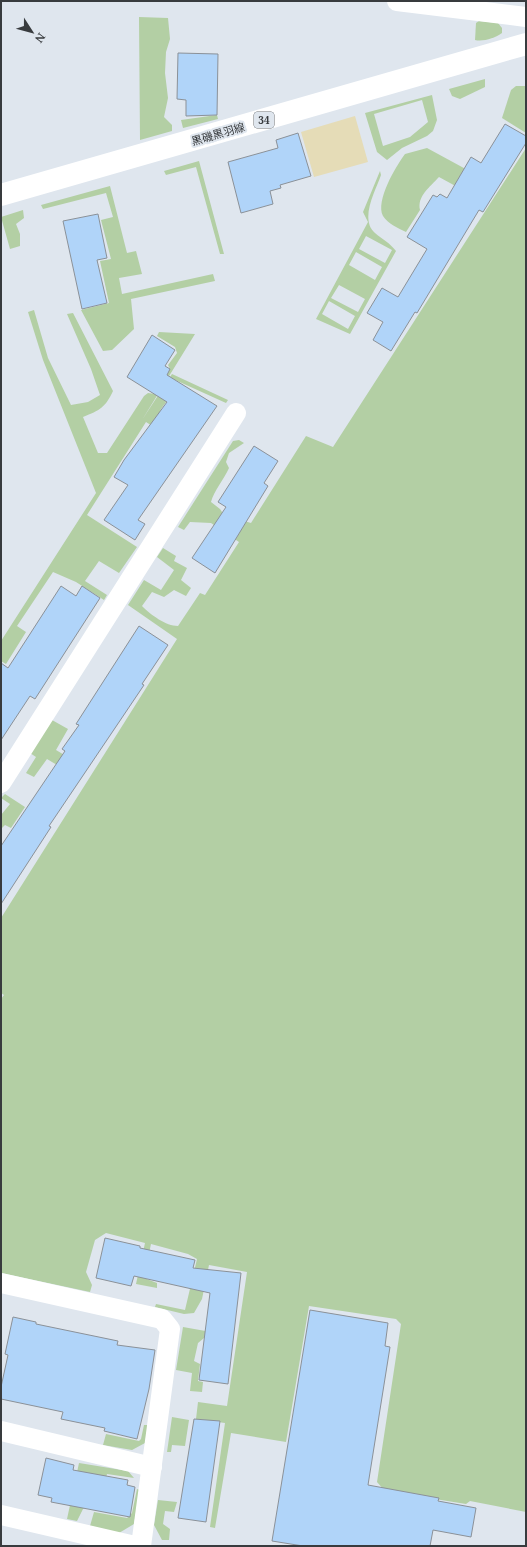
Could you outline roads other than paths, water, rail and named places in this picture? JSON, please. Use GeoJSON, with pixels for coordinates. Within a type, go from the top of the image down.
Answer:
{"type":"FeatureCollection","features":[{"type":"Feature","properties":{"kind":"main road","name":"黒磯黒羽線"},"geometry":{"type":"LineString","coordinates":[[1,195],[526,44]]}},
{"type":"Feature","properties":{"kind":"street"},"geometry":{"type":"LineString","coordinates":[[396,1],[484,6],[526,17]]}},
{"type":"Feature","properties":{"kind":"street"},"geometry":{"type":"LineString","coordinates":[[1,783],[236,413]]}},
{"type":"Feature","properties":{"kind":"street"},"geometry":{"type":"LineString","coordinates":[[1,1283],[162,1320],[170,1329],[141,1546]]}},
{"type":"Feature","properties":{"kind":"street"},"geometry":{"type":"LineString","coordinates":[[1,1432],[152,1467]]}},
{"type":"Feature","properties":{"kind":"street"},"geometry":{"type":"LineString","coordinates":[[1,1515],[136,1546]]}}]}
